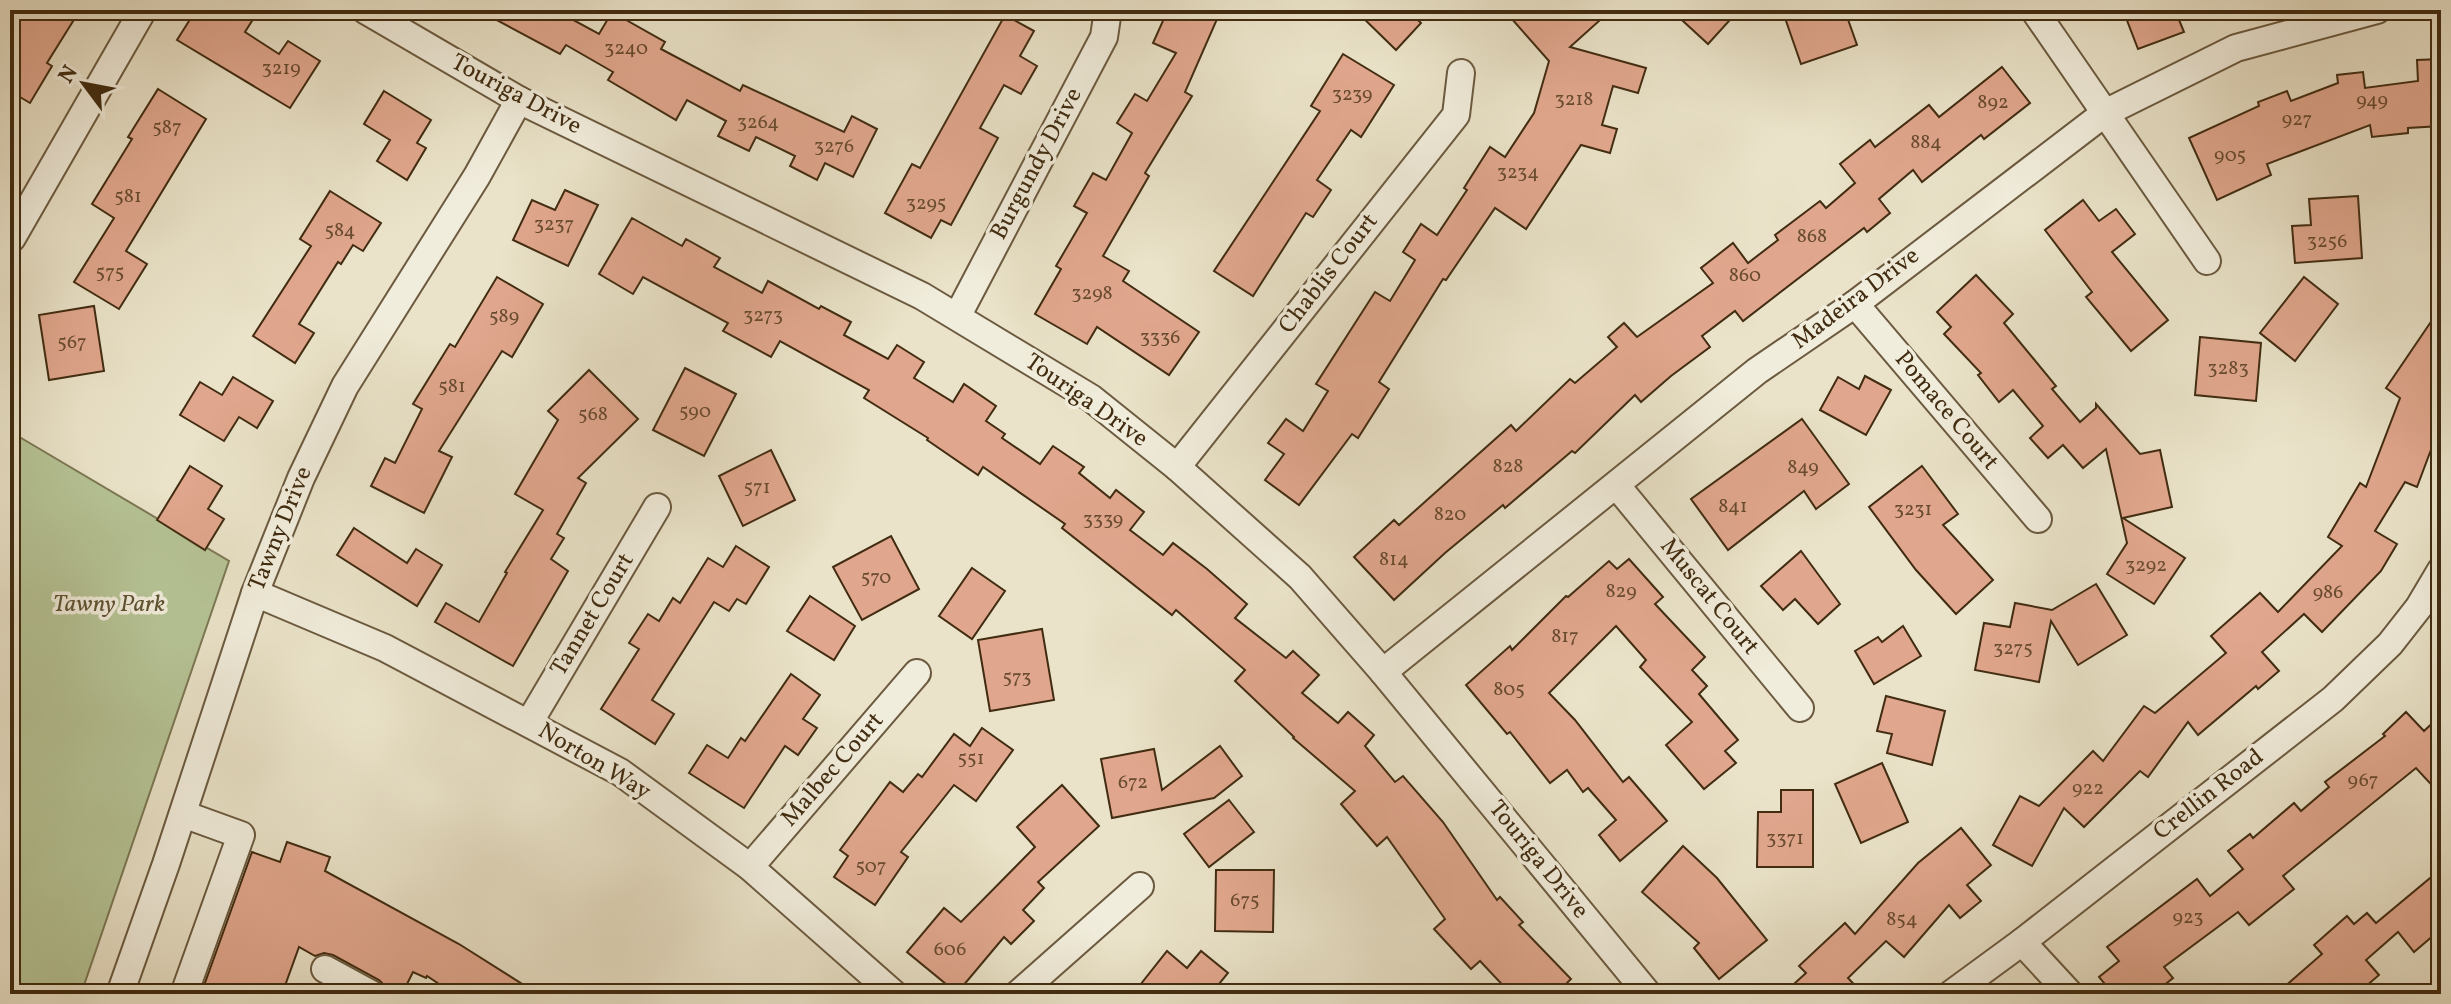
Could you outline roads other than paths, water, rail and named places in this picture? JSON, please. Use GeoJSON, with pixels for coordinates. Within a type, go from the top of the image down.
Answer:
{"type":"FeatureCollection","features":[{"type":"Feature","properties":{"kind":"street"},"geometry":{"type":"LineString","coordinates":[[12,238],[143,10]]}},
{"type":"Feature","properties":{"kind":"street","name":"Touriga Drive"},"geometry":{"type":"LineString","coordinates":[[365,10],[519,100],[958,315],[1091,398],[1177,467],[1300,577],[1383,672],[1648,994]]}},
{"type":"Feature","properties":{"kind":"street","name":"Burgundy Drive"},"geometry":{"type":"LineString","coordinates":[[958,315],[1104,37],[1108,10]]}},
{"type":"Feature","properties":{"kind":"street"},"geometry":{"type":"LineString","coordinates":[[2034,10],[2207,261]]}},
{"type":"Feature","properties":{"kind":"street","name":"Madeira Drive"},"geometry":{"type":"LineString","coordinates":[[1383,672],[1757,371],[1855,304],[2105,113],[2236,48],[2377,10]]}},
{"type":"Feature","properties":{"kind":"street","name":"Chablis Court"},"geometry":{"type":"LineString","coordinates":[[1177,467],[1456,115],[1461,73]]}},
{"type":"Feature","properties":{"kind":"street","name":"Tawny Drive"},"geometry":{"type":"LineString","coordinates":[[120,994],[255,593],[301,478],[345,386],[477,176],[519,100]]}},
{"type":"Feature","properties":{"kind":"street","name":"Pomace Court"},"geometry":{"type":"LineString","coordinates":[[1855,304],[2038,519]]}},
{"type":"Feature","properties":{"kind":"street","name":"Muscat Court"},"geometry":{"type":"LineString","coordinates":[[1617,486],[1800,708]]}},
{"type":"Feature","properties":{"kind":"street","name":"Tannet Court"},"geometry":{"type":"LineString","coordinates":[[529,723],[657,507]]}},
{"type":"Feature","properties":{"kind":"street","name":"Crellin Road"},"geometry":{"type":"LineString","coordinates":[[1951,994],[2333,699],[2390,644],[2419,607],[2441,570]]}},
{"type":"Feature","properties":{"kind":"street","name":"Norton Way"},"geometry":{"type":"LineString","coordinates":[[255,593],[385,648],[620,772],[750,867],[894,994]]}},
{"type":"Feature","properties":{"kind":"street","name":"Malbec Court"},"geometry":{"type":"LineString","coordinates":[[750,867],[917,673]]}},
{"type":"Feature","properties":{"kind":"street"},"geometry":{"type":"LineString","coordinates":[[183,814],[241,835],[184,994]]}},
{"type":"Feature","properties":{"kind":"street"},"geometry":{"type":"LineString","coordinates":[[1018,994],[1140,886]]}},
{"type":"Feature","properties":{"kind":"street"},"geometry":{"type":"LineString","coordinates":[[2022,942],[2070,994]]}},
{"type":"Feature","properties":{"kind":"street"},"geometry":{"type":"LineString","coordinates":[[325,969],[371,994]]}},
{"type":"Feature","properties":{"kind":"park label","name":"Tawny Park"},"geometry":{"type":"Point","coordinates":[109,605]}}]}
